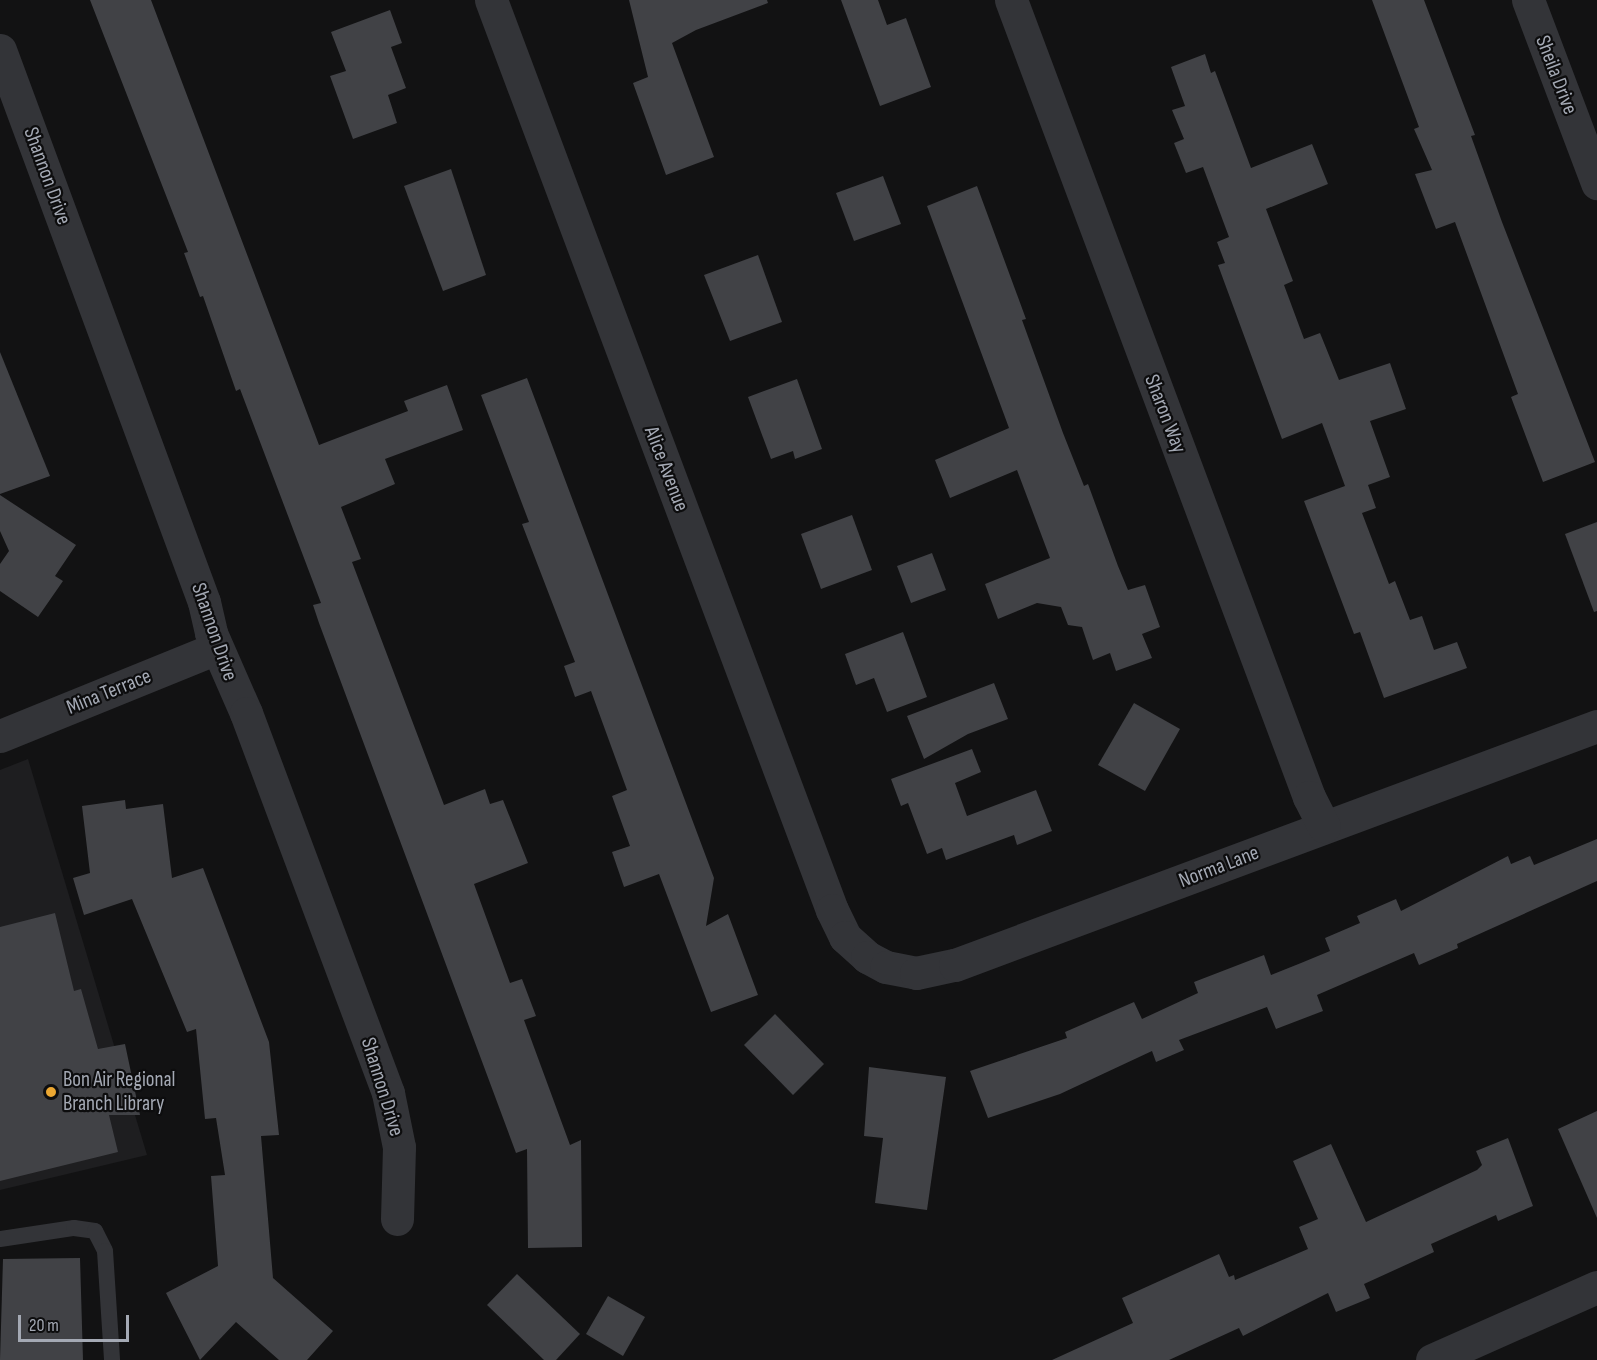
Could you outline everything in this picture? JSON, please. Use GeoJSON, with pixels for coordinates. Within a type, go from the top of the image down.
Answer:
{"type":"FeatureCollection","features":[{"type":"Feature","properties":{"kind":"street","name":"Alice Avenue"},"geometry":{"type":"LineString","coordinates":[[491,0],[819,877],[845,938]]}},
{"type":"Feature","properties":{"kind":"street","name":"Sharon Way"},"geometry":{"type":"LineString","coordinates":[[1011,0],[1309,797],[1324,826]]}},
{"type":"Feature","properties":{"kind":"street","name":"Sheila Drive"},"geometry":{"type":"LineString","coordinates":[[1528,0],[1597,183]]}},
{"type":"Feature","properties":{"kind":"street","name":"Shannon Drive"},"geometry":{"type":"LineString","coordinates":[[0,50],[204,602],[217,648],[246,713],[388,1093],[399,1147],[397,1219]]}},
{"type":"Feature","properties":{"kind":"street","name":"Mina Terrace"},"geometry":{"type":"LineString","coordinates":[[0,736],[217,648]]}},
{"type":"Feature","properties":{"kind":"street","name":"Norma Lane"},"geometry":{"type":"LineString","coordinates":[[845,938],[867,957],[886,967],[916,973],[955,965],[1597,726]]}},
{"type":"Feature","properties":{"kind":"street"},"geometry":{"type":"LineString","coordinates":[[1432,1360],[1597,1287]]}},
{"type":"Feature","properties":{"kind":"lane"},"geometry":{"type":"LineString","coordinates":[[0,1239],[74,1228],[95,1231],[105,1251],[112,1360]]}},
{"type":"Feature","properties":{"kind":"shaded area"},"geometry":{"type":"Polygon","coordinates":[[[28,759],[147,1155],[0,1190],[0,770],[28,759]]]}},
{"type":"Feature","properties":{"kind":"building"},"geometry":{"type":"Polygon","coordinates":[[[90,0],[151,0],[319,445],[408,411],[404,401],[447,385],[463,430],[385,459],[395,484],[341,507],[361,559],[352,562],[444,805],[485,789],[490,804],[503,800],[528,863],[474,884],[510,983],[522,979],[536,1016],[524,1020],[570,1145],[581,1140],[582,1247],[528,1248],[527,1149],[516,1153],[319,623],[313,605],[321,603],[240,389],[236,391],[203,296],[200,297],[184,253],[188,252],[90,0]]]}},
{"type":"Feature","properties":{"kind":"building"},"geometry":{"type":"Polygon","coordinates":[[[629,0],[767,0],[768,3],[696,30],[672,43],[714,157],[666,175],[633,83],[648,77],[629,0]]]}},
{"type":"Feature","properties":{"kind":"building"},"geometry":{"type":"Polygon","coordinates":[[[841,0],[878,0],[887,25],[906,18],[931,87],[880,106],[841,0]]]}},
{"type":"Feature","properties":{"kind":"building"},"geometry":{"type":"Polygon","coordinates":[[[1372,0],[1424,0],[1475,135],[1471,136],[1502,222],[1595,462],[1543,482],[1511,397],[1518,394],[1455,222],[1436,229],[1415,174],[1432,170],[1414,129],[1419,127],[1372,0]]]}},
{"type":"Feature","properties":{"kind":"building"},"geometry":{"type":"Polygon","coordinates":[[[390,10],[402,43],[391,47],[406,88],[388,95],[397,123],[353,139],[330,76],[346,71],[331,32],[390,10]]]}},
{"type":"Feature","properties":{"kind":"building"},"geometry":{"type":"Polygon","coordinates":[[[1205,54],[1211,73],[1215,71],[1251,168],[1312,144],[1328,184],[1266,209],[1293,281],[1284,285],[1304,339],[1320,333],[1339,380],[1390,363],[1406,409],[1370,421],[1390,477],[1368,485],[1376,508],[1362,513],[1389,584],[1395,581],[1410,620],[1422,616],[1434,650],[1457,642],[1467,668],[1384,698],[1360,632],[1354,634],[1304,501],[1345,486],[1322,423],[1282,439],[1218,265],[1225,263],[1217,242],[1229,237],[1203,167],[1186,173],[1174,143],[1184,139],[1172,110],[1185,106],[1171,67],[1205,54]]]}},
{"type":"Feature","properties":{"kind":"building"},"geometry":{"type":"Polygon","coordinates":[[[451,169],[486,275],[443,291],[404,186],[451,169]]]}},
{"type":"Feature","properties":{"kind":"building"},"geometry":{"type":"Polygon","coordinates":[[[883,176],[901,224],[854,241],[836,193],[883,176]]]}},
{"type":"Feature","properties":{"kind":"building"},"geometry":{"type":"Polygon","coordinates":[[[977,186],[1026,319],[1022,320],[1084,486],[1088,484],[1128,590],[1145,585],[1160,627],[1142,634],[1152,658],[1116,671],[1110,653],[1093,660],[1082,627],[1068,625],[1061,607],[1037,603],[998,619],[985,584],[1050,558],[1017,470],[950,498],[935,460],[1009,428],[927,206],[977,186]]]}},
{"type":"Feature","properties":{"kind":"building"},"geometry":{"type":"Polygon","coordinates":[[[758,255],[782,322],[730,341],[704,275],[758,255]]]}},
{"type":"Feature","properties":{"kind":"building"},"geometry":{"type":"Polygon","coordinates":[[[0,352],[50,476],[0,494],[0,352]]]}},
{"type":"Feature","properties":{"kind":"building"},"geometry":{"type":"Polygon","coordinates":[[[527,378],[714,878],[706,926],[728,914],[758,995],[711,1012],[659,874],[624,887],[612,852],[630,846],[612,796],[627,790],[591,691],[575,697],[564,666],[575,662],[522,524],[529,522],[481,395],[527,378]]]}},
{"type":"Feature","properties":{"kind":"building"},"geometry":{"type":"Polygon","coordinates":[[[797,379],[822,449],[795,459],[793,451],[771,459],[748,397],[797,379]]]}},
{"type":"Feature","properties":{"kind":"building"},"geometry":{"type":"Polygon","coordinates":[[[0,495],[76,545],[55,576],[63,581],[38,617],[0,591],[0,564],[9,551],[0,531],[0,495]]]}},
{"type":"Feature","properties":{"kind":"building"},"geometry":{"type":"Polygon","coordinates":[[[852,515],[872,570],[821,589],[801,534],[852,515]]]}},
{"type":"Feature","properties":{"kind":"building"},"geometry":{"type":"Polygon","coordinates":[[[1597,522],[1597,611],[1594,612],[1565,534],[1597,522]]]}},
{"type":"Feature","properties":{"kind":"building"},"geometry":{"type":"Polygon","coordinates":[[[932,553],[946,590],[911,603],[897,566],[932,553]]]}},
{"type":"Feature","properties":{"kind":"building"},"geometry":{"type":"Polygon","coordinates":[[[903,632],[927,697],[887,712],[874,678],[856,685],[845,654],[903,632]]]}},
{"type":"Feature","properties":{"kind":"building"},"geometry":{"type":"Polygon","coordinates":[[[994,683],[1008,719],[968,734],[924,759],[907,716],[994,683]]]}},
{"type":"Feature","properties":{"kind":"building"},"geometry":{"type":"Polygon","coordinates":[[[1134,703],[1180,729],[1145,791],[1098,765],[1134,703]]]}},
{"type":"Feature","properties":{"kind":"building"},"geometry":{"type":"Polygon","coordinates":[[[972,749],[981,772],[955,783],[967,816],[1036,790],[1052,831],[1017,845],[1014,835],[946,860],[942,848],[927,854],[908,803],[901,806],[891,779],[972,749]]]}},
{"type":"Feature","properties":{"kind":"building"},"geometry":{"type":"Polygon","coordinates":[[[125,800],[126,809],[163,804],[172,878],[203,868],[269,1042],[279,1135],[261,1136],[273,1278],[333,1331],[307,1360],[279,1360],[236,1322],[200,1360],[166,1293],[218,1266],[211,1176],[225,1175],[216,1118],[205,1119],[196,1029],[187,1032],[132,899],[84,915],[73,878],[90,873],[82,806],[125,800]]]}},
{"type":"Feature","properties":{"kind":"building"},"geometry":{"type":"Polygon","coordinates":[[[1597,839],[1597,881],[1457,944],[1458,948],[1419,965],[1414,953],[1317,995],[1323,1011],[1276,1029],[1267,1007],[1179,1040],[1184,1050],[1156,1062],[1152,1051],[1060,1094],[988,1118],[970,1071],[1067,1038],[1065,1032],[1134,1002],[1142,1019],[1198,993],[1194,982],[1264,955],[1271,975],[1330,951],[1325,938],[1360,923],[1357,916],[1396,899],[1401,911],[1508,856],[1511,864],[1530,856],[1534,865],[1597,839]]]}},
{"type":"Feature","properties":{"kind":"building","name":"Bon Air Regional Branch Library"},"geometry":{"type":"Polygon","coordinates":[[[55,913],[74,991],[81,989],[98,1049],[125,1044],[140,1115],[109,1115],[118,1152],[0,1181],[0,927],[55,913]]]}},
{"type":"Feature","properties":{"kind":"building"},"geometry":{"type":"Polygon","coordinates":[[[775,1014],[824,1064],[793,1095],[744,1045],[775,1014]]]}},
{"type":"Feature","properties":{"kind":"building"},"geometry":{"type":"Polygon","coordinates":[[[869,1067],[946,1077],[927,1210],[875,1203],[883,1138],[864,1136],[869,1067]]]}},
{"type":"Feature","properties":{"kind":"building"},"geometry":{"type":"Polygon","coordinates":[[[1597,1111],[1597,1218],[1558,1129],[1597,1111]]]}},
{"type":"Feature","properties":{"kind":"building"},"geometry":{"type":"Polygon","coordinates":[[[1508,1138],[1533,1206],[1498,1221],[1496,1215],[1431,1244],[1434,1252],[1364,1284],[1370,1298],[1336,1312],[1328,1293],[1243,1336],[1239,1328],[1169,1360],[1052,1360],[1133,1323],[1122,1298],[1219,1254],[1229,1277],[1234,1275],[1235,1280],[1308,1249],[1299,1227],[1318,1219],[1293,1161],[1331,1144],[1366,1222],[1477,1170],[1482,1165],[1476,1151],[1508,1138]]]}},
{"type":"Feature","properties":{"kind":"building"},"geometry":{"type":"Polygon","coordinates":[[[80,1258],[83,1360],[0,1360],[3,1259],[80,1258]]]}},
{"type":"Feature","properties":{"kind":"building"},"geometry":{"type":"Polygon","coordinates":[[[517,1274],[580,1334],[556,1360],[544,1360],[487,1305],[517,1274]]]}},
{"type":"Feature","properties":{"kind":"building"},"geometry":{"type":"Polygon","coordinates":[[[608,1296],[645,1317],[623,1356],[586,1334],[608,1296]]]}},
{"type":"Feature","properties":{"kind":"place","name":"Bon Air Regional Branch Library"},"geometry":{"type":"Point","coordinates":[51,1092]}}]}
